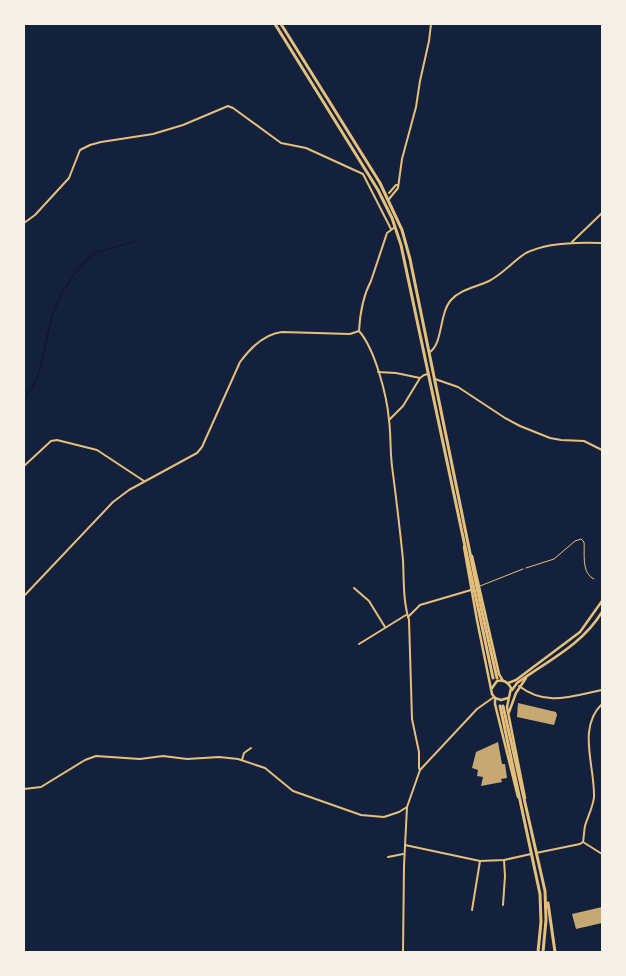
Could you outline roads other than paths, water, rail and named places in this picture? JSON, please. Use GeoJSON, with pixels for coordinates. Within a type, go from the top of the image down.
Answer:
{"type":"FeatureCollection","features":[{"type":"Feature","properties":{"kind":"highway"},"geometry":{"type":"LineString","coordinates":[[275,24],[378,190],[406,264],[463,541],[495,678],[430,352],[402,230],[389,199],[281,24]]}},
{"type":"Feature","properties":{"kind":"highway"},"geometry":{"type":"LineString","coordinates":[[538,952],[541,922],[540,900],[501,706],[536,852],[555,952]]}},
{"type":"Feature","properties":{"kind":"highway"},"geometry":{"type":"LineString","coordinates":[[543,952],[546,898]]}},
{"type":"Feature","properties":{"kind":"main road"},"geometry":{"type":"LineString","coordinates":[[468,540],[499,674],[508,683],[511,691]]}},
{"type":"Feature","properties":{"kind":"main road"},"geometry":{"type":"LineString","coordinates":[[463,541],[471,590],[492,688],[523,816]]}},
{"type":"Feature","properties":{"kind":"main road"},"geometry":{"type":"LineString","coordinates":[[508,683],[516,680],[573,638],[592,618],[602,601]]}},
{"type":"Feature","properties":{"kind":"main road"},"geometry":{"type":"LineString","coordinates":[[528,817],[507,704],[508,698],[517,683],[586,635],[602,612]]}},
{"type":"Feature","properties":{"kind":"main road"},"geometry":{"type":"LineString","coordinates":[[509,714],[513,697],[529,674]]}},
{"type":"Feature","properties":{"kind":"main road"},"geometry":{"type":"LineString","coordinates":[[492,688],[497,681],[503,680]]}},
{"type":"Feature","properties":{"kind":"main road"},"geometry":{"type":"LineString","coordinates":[[494,697],[501,700],[508,698]]}},
{"type":"Feature","properties":{"kind":"street"},"geometry":{"type":"LineString","coordinates":[[389,199],[397,190],[402,159],[416,107],[430,41],[431,24]]}},
{"type":"Feature","properties":{"kind":"street"},"geometry":{"type":"LineString","coordinates":[[24,223],[35,216],[69,178],[80,150],[101,142],[153,134],[183,125],[226,106],[233,108],[281,143],[306,148],[362,173],[393,228],[387,234],[363,302],[360,331],[373,355],[390,420],[390,448],[408,616],[412,719],[419,752],[420,770]]}},
{"type":"Feature","properties":{"kind":"street"},"geometry":{"type":"LineString","coordinates":[[362,173],[366,170]]}},
{"type":"Feature","properties":{"kind":"street"},"geometry":{"type":"LineString","coordinates":[[389,192],[398,185]]}},
{"type":"Feature","properties":{"kind":"street"},"geometry":{"type":"LineString","coordinates":[[572,242],[602,214]]}},
{"type":"Feature","properties":{"kind":"street"},"geometry":{"type":"LineString","coordinates":[[430,352],[435,348],[444,315],[451,300],[460,293],[491,280],[526,253],[538,248],[572,242],[602,243]]}},
{"type":"Feature","properties":{"kind":"street"},"geometry":{"type":"LineString","coordinates":[[24,596],[113,502],[144,481],[196,453],[202,447],[240,362],[265,337],[272,333],[282,332],[350,334],[360,331]]}},
{"type":"Feature","properties":{"kind":"street"},"geometry":{"type":"LineString","coordinates":[[378,372],[396,373],[420,378]]}},
{"type":"Feature","properties":{"kind":"street"},"geometry":{"type":"LineString","coordinates":[[390,420],[403,406],[420,378],[428,374]]}},
{"type":"Feature","properties":{"kind":"street"},"geometry":{"type":"LineString","coordinates":[[435,379],[458,386],[520,426],[550,438],[584,441],[602,450]]}},
{"type":"Feature","properties":{"kind":"street"},"geometry":{"type":"LineString","coordinates":[[24,466],[51,441],[57,440],[97,450],[144,481]]}},
{"type":"Feature","properties":{"kind":"street"},"geometry":{"type":"LineString","coordinates":[[354,588],[369,601],[385,627]]}},
{"type":"Feature","properties":{"kind":"street"},"geometry":{"type":"LineString","coordinates":[[359,644],[385,627],[408,616],[420,605],[471,590]]}},
{"type":"Feature","properties":{"kind":"street"},"geometry":{"type":"LineString","coordinates":[[519,686],[538,696],[553,700],[602,690]]}},
{"type":"Feature","properties":{"kind":"street"},"geometry":{"type":"LineString","coordinates":[[403,952],[404,854],[407,807],[420,770],[477,709],[494,697]]}},
{"type":"Feature","properties":{"kind":"street"},"geometry":{"type":"LineString","coordinates":[[583,842],[594,798],[588,749],[591,724],[595,712],[602,704]]}},
{"type":"Feature","properties":{"kind":"street"},"geometry":{"type":"LineString","coordinates":[[242,760],[244,753],[251,748]]}},
{"type":"Feature","properties":{"kind":"street"},"geometry":{"type":"LineString","coordinates":[[24,789],[41,786],[77,764],[96,756],[140,759],[163,756],[187,759],[219,757],[242,760],[265,768],[293,791],[361,815],[384,817],[407,807]]}},
{"type":"Feature","properties":{"kind":"street"},"geometry":{"type":"LineString","coordinates":[[536,852],[583,842]]}},
{"type":"Feature","properties":{"kind":"street"},"geometry":{"type":"LineString","coordinates":[[583,842],[602,854]]}},
{"type":"Feature","properties":{"kind":"street"},"geometry":{"type":"LineString","coordinates":[[405,846],[480,862],[504,860],[531,854]]}},
{"type":"Feature","properties":{"kind":"street"},"geometry":{"type":"LineString","coordinates":[[388,856],[404,854]]}},
{"type":"Feature","properties":{"kind":"street"},"geometry":{"type":"LineString","coordinates":[[503,905],[504,860]]}},
{"type":"Feature","properties":{"kind":"street"},"geometry":{"type":"LineString","coordinates":[[472,910],[480,862]]}},
{"type":"Feature","properties":{"kind":"lane"},"geometry":{"type":"LineString","coordinates":[[480,586],[523,569]]}},
{"type":"Feature","properties":{"kind":"waterway"},"geometry":{"type":"LineString","coordinates":[[24,400],[34,384],[40,369],[52,315],[62,293],[77,270],[94,253],[137,241]]}}]}
